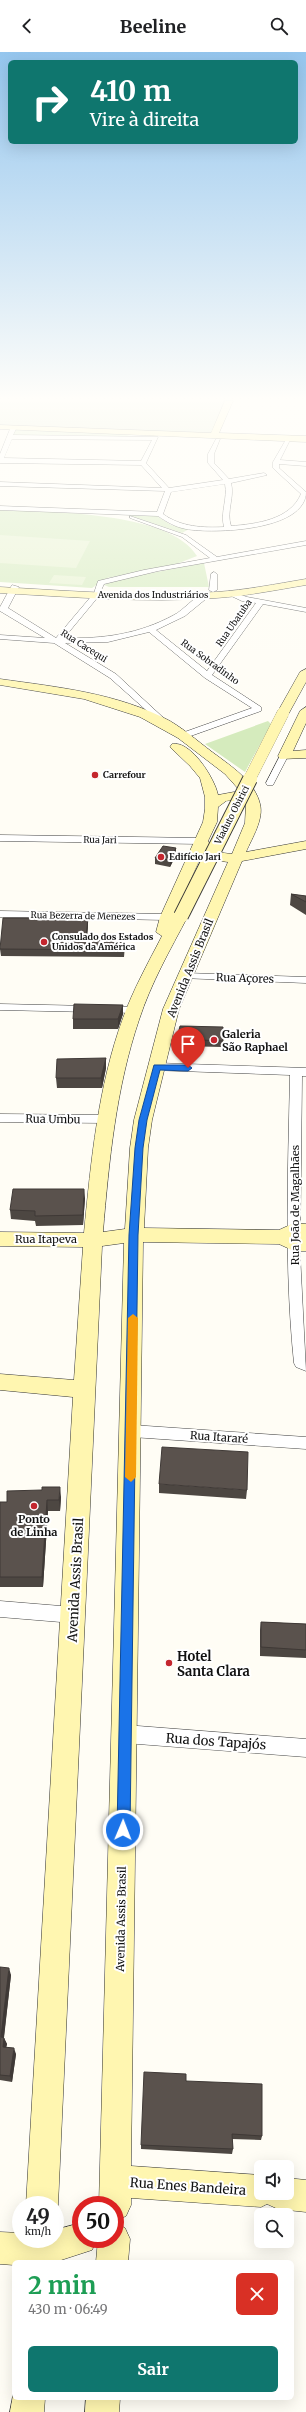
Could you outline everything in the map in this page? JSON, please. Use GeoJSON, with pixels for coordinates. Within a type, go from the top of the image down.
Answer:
{"type":"FeatureCollection","features":[{"type":"Feature","properties":{"kind":"main road","name":"Avenida dos Industriários"},"geometry":{"type":"LineString","coordinates":[[232,591],[306,578]]}},
{"type":"Feature","properties":{"kind":"main road","name":"Avenida dos Industriários"},"geometry":{"type":"LineString","coordinates":[[0,590],[14,589],[96,594],[208,593],[306,582]]}},
{"type":"Feature","properties":{"kind":"main road","name":"Avenida dos Industriários"},"geometry":{"type":"LineString","coordinates":[[0,586],[14,589]]}},
{"type":"Feature","properties":{"kind":"main road","name":"Viaduto Obirici"},"geometry":{"type":"LineString","coordinates":[[174,916],[306,672]]}},
{"type":"Feature","properties":{"kind":"main road"},"geometry":{"type":"LineString","coordinates":[[0,682],[100,699],[134,710],[164,733]]}},
{"type":"Feature","properties":{"kind":"main road"},"geometry":{"type":"LineString","coordinates":[[0,688],[90,705],[164,733],[182,736],[229,770],[244,784],[254,805]]}},
{"type":"Feature","properties":{"kind":"main road"},"geometry":{"type":"LineString","coordinates":[[284,756],[306,712]]}},
{"type":"Feature","properties":{"kind":"main road","name":"Avenida Assis Brasil"},"geometry":{"type":"LineString","coordinates":[[42,2196],[93,1240],[99,1165],[106,1119],[127,1033],[174,916],[201,841],[210,822],[213,805],[212,787],[195,762],[164,733]]}},
{"type":"Feature","properties":{"kind":"main road"},"geometry":{"type":"LineString","coordinates":[[284,756],[306,754]]}},
{"type":"Feature","properties":{"kind":"main road"},"geometry":{"type":"LineString","coordinates":[[213,805],[218,799],[236,796],[248,800],[254,805]]}},
{"type":"Feature","properties":{"kind":"main road","name":"Avenida Assis Brasil"},"geometry":{"type":"LineString","coordinates":[[115,2193],[132,1431],[134,1235],[139,1148],[143,1120],[171,1009],[252,823],[254,805]]}},
{"type":"Feature","properties":{"kind":"main road"},"geometry":{"type":"LineString","coordinates":[[201,841],[205,850],[210,854],[227,858],[237,858],[306,845]]}},
{"type":"Feature","properties":{"kind":"main road","name":"Rua Itapeva"},"geometry":{"type":"LineString","coordinates":[[0,1239],[93,1240],[134,1235],[296,1237]]}},
{"type":"Feature","properties":{"kind":"main road"},"geometry":{"type":"LineString","coordinates":[[0,1382],[85,1390]]}},
{"type":"Feature","properties":{"kind":"main road","name":"Rua Enes Bandeira"},"geometry":{"type":"LineString","coordinates":[[115,2193],[254,2191]]}},
{"type":"Feature","properties":{"kind":"main road"},"geometry":{"type":"LineString","coordinates":[[294,2195],[306,2196]]}},
{"type":"Feature","properties":{"kind":"main road"},"geometry":{"type":"LineString","coordinates":[[0,2248],[39,2250],[72,2241]]}},
{"type":"Feature","properties":{"kind":"main road"},"geometry":{"type":"LineString","coordinates":[[112,2260],[113,2248]]}},
{"type":"Feature","properties":{"kind":"main road"},"geometry":{"type":"LineString","coordinates":[[27,2412],[28,2400]]}},
{"type":"Feature","properties":{"kind":"main road"},"geometry":{"type":"LineString","coordinates":[[102,2412],[103,2400]]}},
{"type":"Feature","properties":{"kind":"street"},"geometry":{"type":"LineString","coordinates":[[87,511],[160,514]]}},
{"type":"Feature","properties":{"kind":"street"},"geometry":{"type":"LineString","coordinates":[[225,511],[224,516],[228,528]]}},
{"type":"Feature","properties":{"kind":"street"},"geometry":{"type":"LineString","coordinates":[[160,514],[164,520],[183,528],[195,530],[228,528],[273,520],[291,511]]}},
{"type":"Feature","properties":{"kind":"street"},"geometry":{"type":"LineString","coordinates":[[111,512],[133,517],[184,536],[216,558]]}},
{"type":"Feature","properties":{"kind":"street"},"geometry":{"type":"LineString","coordinates":[[58,641],[96,594],[102,583],[118,578],[216,558],[275,551],[306,543]]}},
{"type":"Feature","properties":{"kind":"street"},"geometry":{"type":"LineString","coordinates":[[0,637],[80,642],[120,639],[154,629],[190,610],[208,593],[214,574]]}},
{"type":"Feature","properties":{"kind":"street","name":"Rua Cacequi"},"geometry":{"type":"LineString","coordinates":[[14,589],[2,609],[58,641],[113,676],[164,733]]}},
{"type":"Feature","properties":{"kind":"street"},"geometry":{"type":"LineString","coordinates":[[232,591],[239,597],[306,610]]}},
{"type":"Feature","properties":{"kind":"street","name":"Rua Ubatuba"},"geometry":{"type":"LineString","coordinates":[[208,676],[261,602]]}},
{"type":"Feature","properties":{"kind":"street","name":"Rua Sobradinho"},"geometry":{"type":"LineString","coordinates":[[154,629],[208,676],[258,709],[182,736]]}},
{"type":"Feature","properties":{"kind":"street"},"geometry":{"type":"LineString","coordinates":[[270,783],[284,756]]}},
{"type":"Feature","properties":{"kind":"street","name":"Rua Jari"},"geometry":{"type":"LineString","coordinates":[[0,838],[201,841]]}},
{"type":"Feature","properties":{"kind":"street","name":"Rua Bezerra de Menezes"},"geometry":{"type":"LineString","coordinates":[[0,914],[174,916]]}},
{"type":"Feature","properties":{"kind":"street","name":"Rua Açores"},"geometry":{"type":"LineString","coordinates":[[185,976],[306,980]]}},
{"type":"Feature","properties":{"kind":"street"},"geometry":{"type":"LineString","coordinates":[[0,1007],[136,1010]]}},
{"type":"Feature","properties":{"kind":"street"},"geometry":{"type":"LineString","coordinates":[[156,1067],[301,1071]]}},
{"type":"Feature","properties":{"kind":"street","name":"Rua João de Magalhães"},"geometry":{"type":"LineString","coordinates":[[301,1071],[296,1237],[298,1338],[301,1363],[306,1365]]}},
{"type":"Feature","properties":{"kind":"street","name":"Rua Umbu"},"geometry":{"type":"LineString","coordinates":[[0,1118],[106,1119]]}},
{"type":"Feature","properties":{"kind":"street","name":"Rua Itararé"},"geometry":{"type":"LineString","coordinates":[[132,1431],[306,1443]]}},
{"type":"Feature","properties":{"kind":"street"},"geometry":{"type":"LineString","coordinates":[[0,1609],[73,1615]]}},
{"type":"Feature","properties":{"kind":"street","name":"Rua dos Tapajós"},"geometry":{"type":"LineString","coordinates":[[125,1734],[306,1748]]}},
{"type":"Feature","properties":{"kind":"green space"},"geometry":{"type":"Polygon","coordinates":[[[0,511],[76,514],[135,522],[162,530],[183,541],[197,556],[174,565],[107,578],[92,588],[0,582],[0,511]]]}},
{"type":"Feature","properties":{"kind":"green space"},"geometry":{"type":"Polygon","coordinates":[[[128,515],[157,516],[171,525],[189,529],[182,533],[128,515]]]}},
{"type":"Feature","properties":{"kind":"green space"},"geometry":{"type":"Polygon","coordinates":[[[0,535],[90,541],[76,568],[0,563],[0,535]]]}},
{"type":"Feature","properties":{"kind":"green space"},"geometry":{"type":"Polygon","coordinates":[[[204,563],[209,587],[109,587],[104,585],[115,580],[204,563]]]}},
{"type":"Feature","properties":{"kind":"green space"},"geometry":{"type":"Polygon","coordinates":[[[54,575],[86,577],[82,585],[49,583],[54,575]]]}},
{"type":"Feature","properties":{"kind":"green space"},"geometry":{"type":"Polygon","coordinates":[[[268,721],[271,724],[245,772],[205,744],[268,721]]]}},
{"type":"Feature","properties":{"kind":"building"},"geometry":{"type":"Polygon","coordinates":[[[163,846],[176,848],[170,860],[155,858],[163,846]]]}},
{"type":"Feature","properties":{"kind":"building"},"geometry":{"type":"Polygon","coordinates":[[[291,894],[306,896],[306,902],[291,894]]]}},
{"type":"Feature","properties":{"kind":"building","name":"Consulado dos Estados Unidos da América"},"geometry":{"type":"Polygon","coordinates":[[[3,918],[88,918],[86,938],[125,938],[124,950],[0,949],[3,918]]]}},
{"type":"Feature","properties":{"kind":"building"},"geometry":{"type":"Polygon","coordinates":[[[74,1004],[123,1005],[118,1019],[73,1019],[74,1004]]]}},
{"type":"Feature","properties":{"kind":"building"},"geometry":{"type":"Polygon","coordinates":[[[180,1026],[223,1027],[223,1041],[177,1039],[180,1026]]]}},
{"type":"Feature","properties":{"kind":"building"},"geometry":{"type":"Polygon","coordinates":[[[106,1058],[101,1078],[56,1078],[57,1059],[106,1058]]]}},
{"type":"Feature","properties":{"kind":"building"},"geometry":{"type":"Polygon","coordinates":[[[13,1189],[84,1189],[83,1215],[35,1216],[35,1211],[10,1210],[13,1189]]]}},
{"type":"Feature","properties":{"kind":"building"},"geometry":{"type":"Polygon","coordinates":[[[162,1447],[248,1452],[247,1490],[159,1484],[162,1447]]]}},
{"type":"Feature","properties":{"kind":"building"},"geometry":{"type":"Polygon","coordinates":[[[42,1487],[60,1487],[59,1500],[47,1500],[42,1577],[0,1577],[0,1502],[7,1502],[7,1491],[42,1490],[42,1487]]]}},
{"type":"Feature","properties":{"kind":"building"},"geometry":{"type":"Polygon","coordinates":[[[261,1622],[306,1624],[306,1650],[261,1647],[261,1622]]]}},
{"type":"Feature","properties":{"kind":"building"},"geometry":{"type":"Polygon","coordinates":[[[0,1967],[9,1968],[1,2037],[4,2038],[3,2047],[14,2048],[10,2076],[0,2075],[0,1967]]]}},
{"type":"Feature","properties":{"kind":"building"},"geometry":{"type":"Polygon","coordinates":[[[144,2072],[186,2074],[186,2081],[262,2084],[262,2136],[232,2134],[233,2149],[141,2145],[144,2072]]]}},
{"type":"Feature","properties":{"kind":"slow traffic"},"geometry":{"type":"LineString","coordinates":[[131,1477],[133,1318]]}},
{"type":"Feature","properties":{"kind":"place","name":"Carrefour"},"geometry":{"type":"Point","coordinates":[95,775]}},
{"type":"Feature","properties":{"kind":"place","name":"Edifício Jari"},"geometry":{"type":"Point","coordinates":[161,857]}},
{"type":"Feature","properties":{"kind":"place","name":"Consulado dos Estados Unidos da América"},"geometry":{"type":"Point","coordinates":[44,942]}},
{"type":"Feature","properties":{"kind":"place","name":"Galeria São Raphael"},"geometry":{"type":"Point","coordinates":[214,1040]}},
{"type":"Feature","properties":{"kind":"place","name":"Ponto de Linha"},"geometry":{"type":"Point","coordinates":[34,1506]}},
{"type":"Feature","properties":{"kind":"place","name":"Hotel Santa Clara"},"geometry":{"type":"Point","coordinates":[169,1663]}},
{"type":"Feature","properties":{"kind":"route"},"geometry":{"type":"LineString","coordinates":[[123,1830],[133,1356],[134,1235],[139,1148],[143,1120],[156,1067],[188,1068]]}}]}
